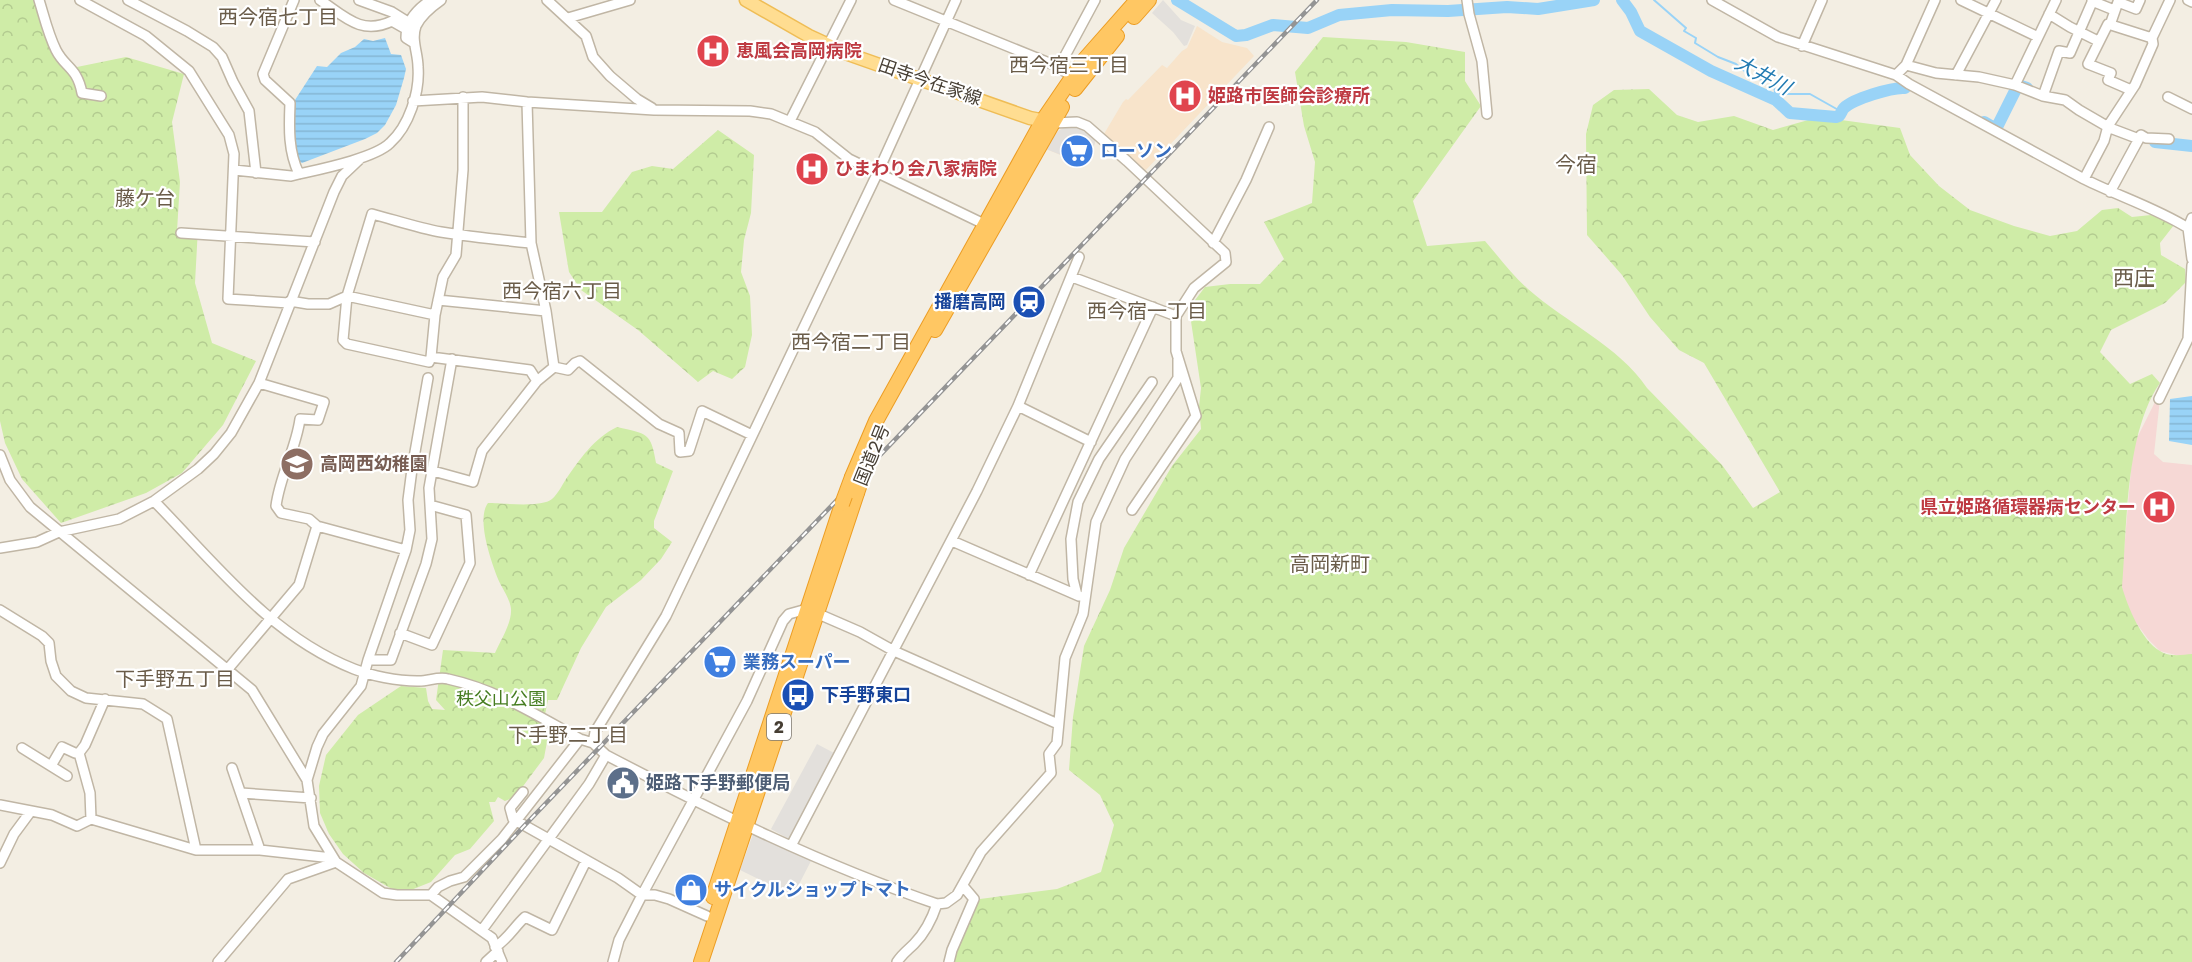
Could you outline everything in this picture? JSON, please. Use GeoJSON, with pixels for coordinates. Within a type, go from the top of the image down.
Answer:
{"type":"FeatureCollection","features":[{"type":"Feature","properties":{"kind":"highway","name":"国道2号"},"geometry":{"type":"LineString","coordinates":[[812,611],[869,457],[898,396],[1072,77],[1096,45],[1137,0]]}},
{"type":"Feature","properties":{"kind":"highway","name":"国道2号"},"geometry":{"type":"LineString","coordinates":[[701,962],[742,824],[812,611],[842,504],[876,421],[984,224],[1048,122],[1101,54],[1149,0]]}},
{"type":"Feature","properties":{"kind":"highway","name":"国道2号"},"geometry":{"type":"LineString","coordinates":[[692,962],[742,824]]}},
{"type":"Feature","properties":{"kind":"main road","name":"田寺今在家線"},"geometry":{"type":"LineString","coordinates":[[746,0],[779,20],[848,54],[1048,122]]}},
{"type":"Feature","properties":{"kind":"street"},"geometry":{"type":"LineString","coordinates":[[39,0],[56,50],[72,68],[80,82],[82,93],[101,96]]}},
{"type":"Feature","properties":{"kind":"street"},"geometry":{"type":"LineString","coordinates":[[80,0],[146,36],[189,71],[229,135],[234,154],[234,170],[228,299],[329,304],[347,296],[435,315]]}},
{"type":"Feature","properties":{"kind":"street"},"geometry":{"type":"LineString","coordinates":[[128,0],[145,4],[213,47],[222,57],[249,111],[256,173]]}},
{"type":"Feature","properties":{"kind":"street"},"geometry":{"type":"LineString","coordinates":[[294,0],[263,74],[265,80],[290,103],[289,140],[293,162],[299,174]]}},
{"type":"Feature","properties":{"kind":"street"},"geometry":{"type":"LineString","coordinates":[[320,0],[350,23],[373,27],[392,21],[407,25]]}},
{"type":"Feature","properties":{"kind":"street"},"geometry":{"type":"LineString","coordinates":[[359,0],[392,12],[407,25]]}},
{"type":"Feature","properties":{"kind":"street"},"geometry":{"type":"LineString","coordinates":[[414,43],[406,38],[407,25],[431,0]]}},
{"type":"Feature","properties":{"kind":"street"},"geometry":{"type":"LineString","coordinates":[[234,170],[299,174],[361,158],[390,144],[407,120],[413,101],[419,68],[414,43],[415,28],[422,17],[441,0]]}},
{"type":"Feature","properties":{"kind":"street"},"geometry":{"type":"LineString","coordinates":[[547,0],[586,36],[593,57],[610,76],[654,110]]}},
{"type":"Feature","properties":{"kind":"street"},"geometry":{"type":"LineString","coordinates":[[568,18],[630,0]]}},
{"type":"Feature","properties":{"kind":"street"},"geometry":{"type":"LineString","coordinates":[[790,121],[851,0]]}},
{"type":"Feature","properties":{"kind":"street"},"geometry":{"type":"LineString","coordinates":[[894,0],[1059,68],[1072,77]]}},
{"type":"Feature","properties":{"kind":"street"},"geometry":{"type":"LineString","coordinates":[[593,742],[595,732],[666,616],[878,172],[956,0]]}},
{"type":"Feature","properties":{"kind":"street"},"geometry":{"type":"LineString","coordinates":[[1059,68],[1095,0]]}},
{"type":"Feature","properties":{"kind":"street"},"geometry":{"type":"LineString","coordinates":[[1712,0],[1770,33],[1802,46],[1896,75],[2084,179],[2170,217],[2188,228]]}},
{"type":"Feature","properties":{"kind":"street"},"geometry":{"type":"LineString","coordinates":[[1802,46],[1822,0]]}},
{"type":"Feature","properties":{"kind":"street"},"geometry":{"type":"LineString","coordinates":[[1896,75],[1906,65],[1935,0]]}},
{"type":"Feature","properties":{"kind":"street"},"geometry":{"type":"LineString","coordinates":[[1961,0],[2038,37]]}},
{"type":"Feature","properties":{"kind":"street"},"geometry":{"type":"LineString","coordinates":[[1956,75],[1996,0]]}},
{"type":"Feature","properties":{"kind":"street"},"geometry":{"type":"LineString","coordinates":[[2015,85],[2056,0]]}},
{"type":"Feature","properties":{"kind":"street"},"geometry":{"type":"LineString","coordinates":[[2043,96],[2060,51],[2070,53],[2092,0],[2114,10]]}},
{"type":"Feature","properties":{"kind":"street"},"geometry":{"type":"LineString","coordinates":[[2131,90],[2108,80],[2110,73],[2088,64],[2098,41],[2108,24],[2110,25],[2118,2],[2136,9],[2140,0]]}},
{"type":"Feature","properties":{"kind":"street"},"geometry":{"type":"LineString","coordinates":[[2084,179],[2104,141],[2108,126],[2131,90],[2153,44],[2152,38],[2170,0]]}},
{"type":"Feature","properties":{"kind":"street"},"geometry":{"type":"LineString","coordinates":[[2188,0],[2192,2]]}},
{"type":"Feature","properties":{"kind":"street"},"geometry":{"type":"LineString","coordinates":[[1468,6],[1482,61],[1487,114]]}},
{"type":"Feature","properties":{"kind":"street"},"geometry":{"type":"LineString","coordinates":[[2049,15],[2098,41]]}},
{"type":"Feature","properties":{"kind":"street"},"geometry":{"type":"LineString","coordinates":[[2110,25],[2152,38]]}},
{"type":"Feature","properties":{"kind":"street"},"geometry":{"type":"LineString","coordinates":[[2072,48],[2091,56]]}},
{"type":"Feature","properties":{"kind":"street"},"geometry":{"type":"LineString","coordinates":[[1906,65],[1936,73],[1979,77],[2015,85],[2043,96],[2066,100],[2108,126],[2139,139]]}},
{"type":"Feature","properties":{"kind":"street"},"geometry":{"type":"LineString","coordinates":[[413,101],[463,97],[654,110],[750,111],[771,114],[815,132],[849,159],[984,224]]}},
{"type":"Feature","properties":{"kind":"street"},"geometry":{"type":"LineString","coordinates":[[463,97],[462,180],[456,234],[456,255],[443,277],[429,362],[347,344],[344,340],[347,296],[372,214],[456,234],[531,243]]}},
{"type":"Feature","properties":{"kind":"street"},"geometry":{"type":"LineString","coordinates":[[2168,97],[2192,109]]}},
{"type":"Feature","properties":{"kind":"street"},"geometry":{"type":"LineString","coordinates":[[528,102],[531,243],[546,311],[554,367]]}},
{"type":"Feature","properties":{"kind":"street"},"geometry":{"type":"LineString","coordinates":[[1048,122],[1077,122],[1087,126],[1127,160],[1225,253],[1226,262],[1194,288],[1176,316],[1178,378],[1125,459],[1095,522],[1081,597]]}},
{"type":"Feature","properties":{"kind":"street"},"geometry":{"type":"LineString","coordinates":[[1213,243],[1246,180],[1269,127]]}},
{"type":"Feature","properties":{"kind":"street"},"geometry":{"type":"LineString","coordinates":[[2110,192],[2141,135],[2146,138],[2169,139]]}},
{"type":"Feature","properties":{"kind":"street"},"geometry":{"type":"LineString","coordinates":[[0,548],[37,542],[59,532],[119,519],[154,501],[198,469],[214,454],[231,433],[260,383],[334,192],[342,176],[361,158]]}},
{"type":"Feature","properties":{"kind":"street"},"geometry":{"type":"LineString","coordinates":[[2192,218],[2188,228],[2192,259]]}},
{"type":"Feature","properties":{"kind":"street"},"geometry":{"type":"LineString","coordinates":[[181,232],[315,242]]}},
{"type":"Feature","properties":{"kind":"street"},"geometry":{"type":"LineString","coordinates":[[791,846],[952,541],[1018,406],[1079,257]]}},
{"type":"Feature","properties":{"kind":"street"},"geometry":{"type":"LineString","coordinates":[[2159,399],[2188,339],[2192,265]]}},
{"type":"Feature","properties":{"kind":"street"},"geometry":{"type":"LineString","coordinates":[[1072,277],[1176,316]]}},
{"type":"Feature","properties":{"kind":"street"},"geometry":{"type":"LineString","coordinates":[[438,300],[546,311]]}},
{"type":"Feature","properties":{"kind":"street"},"geometry":{"type":"LineString","coordinates":[[1029,575],[1153,307]]}},
{"type":"Feature","properties":{"kind":"street"},"geometry":{"type":"LineString","coordinates":[[431,357],[530,370],[537,381]]}},
{"type":"Feature","properties":{"kind":"street"},"geometry":{"type":"LineString","coordinates":[[368,660],[391,660],[426,564],[432,539],[429,489],[452,359]]}},
{"type":"Feature","properties":{"kind":"street"},"geometry":{"type":"LineString","coordinates":[[1132,510],[1196,416],[1178,359]]}},
{"type":"Feature","properties":{"kind":"street"},"geometry":{"type":"LineString","coordinates":[[554,367],[568,370],[580,361],[659,424],[679,433],[680,453],[689,451],[702,411],[752,435]]}},
{"type":"Feature","properties":{"kind":"street"},"geometry":{"type":"LineString","coordinates":[[433,471],[473,482],[482,451],[537,381],[554,367]]}},
{"type":"Feature","properties":{"kind":"street"},"geometry":{"type":"LineString","coordinates":[[307,780],[323,734],[350,703],[361,686],[406,550],[410,531],[408,500],[428,378]]}},
{"type":"Feature","properties":{"kind":"street"},"geometry":{"type":"LineString","coordinates":[[154,501],[246,599],[270,619],[317,651],[364,673],[417,681],[445,678],[494,692],[580,739],[593,742],[606,755],[742,824],[874,883],[937,904],[946,903],[957,895],[981,852],[1051,773],[1049,754],[1057,743],[1065,658],[1083,614],[1081,597],[1073,579],[1071,539],[1078,502],[1099,459],[1152,382]]}},
{"type":"Feature","properties":{"kind":"street"},"geometry":{"type":"LineString","coordinates":[[260,383],[324,402],[318,420],[300,419],[298,432],[279,485],[276,506],[281,513],[309,519],[317,526],[406,550]]}},
{"type":"Feature","properties":{"kind":"street"},"geometry":{"type":"LineString","coordinates":[[1018,406],[1091,442]]}},
{"type":"Feature","properties":{"kind":"street"},"geometry":{"type":"LineString","coordinates":[[0,455],[10,480],[30,507],[252,690],[307,780],[314,826],[334,858],[383,893],[397,896],[431,895],[492,938],[502,962]]}},
{"type":"Feature","properties":{"kind":"street"},"geometry":{"type":"LineString","coordinates":[[400,633],[432,645],[470,562],[466,515],[430,506]]}},
{"type":"Feature","properties":{"kind":"street"},"geometry":{"type":"LineString","coordinates":[[227,670],[288,601],[299,585],[317,526]]}},
{"type":"Feature","properties":{"kind":"street"},"geometry":{"type":"LineString","coordinates":[[952,541],[1081,597]]}},
{"type":"Feature","properties":{"kind":"street"},"geometry":{"type":"LineString","coordinates":[[0,610],[42,636],[49,643],[54,670],[62,683],[78,696],[143,704],[166,719],[196,850]]}},
{"type":"Feature","properties":{"kind":"street"},"geometry":{"type":"LineString","coordinates":[[613,962],[619,940],[747,701],[783,621],[789,614],[812,611],[860,632],[894,651],[1058,724]]}},
{"type":"Feature","properties":{"kind":"street"},"geometry":{"type":"LineString","coordinates":[[79,753],[86,745],[105,699]]}},
{"type":"Feature","properties":{"kind":"street"},"geometry":{"type":"LineString","coordinates":[[431,895],[438,887],[464,877],[517,822],[580,739]]}},
{"type":"Feature","properties":{"kind":"street"},"geometry":{"type":"LineString","coordinates":[[51,766],[62,747],[79,753]]}},
{"type":"Feature","properties":{"kind":"street"},"geometry":{"type":"LineString","coordinates":[[22,748],[67,776]]}},
{"type":"Feature","properties":{"kind":"street"},"geometry":{"type":"LineString","coordinates":[[79,753],[90,794],[91,819]]}},
{"type":"Feature","properties":{"kind":"street"},"geometry":{"type":"LineString","coordinates":[[482,930],[589,784],[606,755]]}},
{"type":"Feature","properties":{"kind":"street"},"geometry":{"type":"LineString","coordinates":[[232,768],[260,850]]}},
{"type":"Feature","properties":{"kind":"street"},"geometry":{"type":"LineString","coordinates":[[523,792],[510,808],[513,819],[517,822],[618,878],[642,895],[655,895],[669,899],[707,916]]}},
{"type":"Feature","properties":{"kind":"street"},"geometry":{"type":"LineString","coordinates":[[241,793],[311,798]]}},
{"type":"Feature","properties":{"kind":"street"},"geometry":{"type":"LineString","coordinates":[[0,805],[52,815],[77,826],[91,819],[196,850],[260,850],[334,858]]}},
{"type":"Feature","properties":{"kind":"street"},"geometry":{"type":"LineString","coordinates":[[0,863],[14,834],[31,811]]}},
{"type":"Feature","properties":{"kind":"street"},"geometry":{"type":"LineString","coordinates":[[218,962],[288,879],[334,858]]}},
{"type":"Feature","properties":{"kind":"street"},"geometry":{"type":"LineString","coordinates":[[486,962],[512,928],[525,917],[552,930],[586,861]]}},
{"type":"Feature","properties":{"kind":"street"},"geometry":{"type":"LineString","coordinates":[[949,962],[974,899],[963,886]]}},
{"type":"Feature","properties":{"kind":"street"},"geometry":{"type":"LineString","coordinates":[[897,962],[914,944],[932,919],[937,904]]}},
{"type":"Feature","properties":{"kind":"shaded area"},"geometry":{"type":"Polygon","coordinates":[[[1163,0],[1181,20],[1195,26],[1187,45],[1184,46],[1173,32],[1152,13],[1163,0]]]}},
{"type":"Feature","properties":{"kind":"shaded area"},"geometry":{"type":"Polygon","coordinates":[[[1197,26],[1222,42],[1247,48],[1254,56],[1144,172],[1104,134],[1123,102],[1128,100],[1162,65],[1167,68],[1187,48],[1197,26]]]}},
{"type":"Feature","properties":{"kind":"shaded area"},"geometry":{"type":"Polygon","coordinates":[[[1065,127],[1076,127],[1095,137],[1095,143],[1085,165],[1046,149],[1058,131],[1065,127]]]}},
{"type":"Feature","properties":{"kind":"shaded area"},"geometry":{"type":"Polygon","coordinates":[[[1065,127],[1082,127],[1095,137],[1092,151],[1076,141],[1066,157],[1046,149],[1058,131],[1065,127]]]}},
{"type":"Feature","properties":{"kind":"shaded area","name":"県立姫路循環器病センター"},"geometry":{"type":"Polygon","coordinates":[[[2157,398],[2160,399],[2154,454],[2163,462],[2192,465],[2192,654],[2183,657],[2160,651],[2148,639],[2129,613],[2121,587],[2133,446],[2157,398]]]}},
{"type":"Feature","properties":{"kind":"shaded area"},"geometry":{"type":"Polygon","coordinates":[[[817,744],[836,754],[791,840],[771,829],[817,744]]]}},
{"type":"Feature","properties":{"kind":"shaded area"},"geometry":{"type":"Polygon","coordinates":[[[753,834],[812,859],[793,896],[740,870],[753,834]]]}},
{"type":"Feature","properties":{"kind":"green space"},"geometry":{"type":"Polygon","coordinates":[[[0,0],[39,0],[50,37],[72,68],[126,57],[184,74],[172,122],[180,182],[177,231],[198,228],[195,283],[212,343],[256,361],[223,425],[182,473],[146,493],[61,523],[22,479],[5,443],[0,421],[0,0]]]}},
{"type":"Feature","properties":{"kind":"green space"},"geometry":{"type":"Polygon","coordinates":[[[1323,37],[1406,42],[1465,52],[1465,81],[1481,106],[1413,201],[1427,246],[1485,241],[1528,289],[1622,359],[1722,465],[1753,508],[1780,492],[1704,363],[1679,350],[1650,317],[1622,275],[1587,235],[1586,134],[1593,105],[1614,90],[1649,89],[1677,115],[1698,122],[1734,116],[1773,130],[1819,117],[1900,128],[1910,155],[1939,186],[1970,210],[2050,236],[2077,231],[2102,210],[2118,208],[2132,217],[2151,215],[2174,225],[2160,243],[2161,255],[2185,269],[2186,282],[2165,303],[2111,330],[2100,352],[2130,384],[2152,374],[2160,383],[2140,428],[2134,454],[2127,509],[2122,587],[2136,622],[2153,646],[2167,654],[2192,654],[2192,962],[943,962],[962,938],[980,899],[1057,889],[1101,872],[1114,825],[1100,795],[1069,770],[1073,717],[1084,646],[1110,590],[1124,548],[1172,466],[1201,429],[1199,407],[1201,388],[1189,308],[1205,287],[1260,284],[1284,259],[1264,222],[1312,203],[1315,162],[1304,126],[1295,72],[1323,37]]]}},
{"type":"Feature","properties":{"kind":"green space"},"geometry":{"type":"Polygon","coordinates":[[[718,130],[754,155],[751,213],[744,240],[741,272],[750,296],[752,335],[745,367],[732,379],[713,371],[698,382],[638,330],[581,290],[569,272],[559,212],[602,212],[632,172],[652,166],[673,169],[718,130]]]}},
{"type":"Feature","properties":{"kind":"green space","name":"秩父山公園"},"geometry":{"type":"Polygon","coordinates":[[[617,427],[646,436],[652,445],[656,463],[673,471],[654,521],[654,528],[672,542],[661,559],[641,580],[606,607],[581,648],[557,700],[548,700],[542,729],[549,731],[544,758],[515,797],[505,801],[498,797],[495,802],[489,802],[494,821],[470,849],[455,855],[431,882],[411,890],[392,889],[364,873],[343,854],[329,834],[320,813],[319,786],[326,755],[358,715],[401,686],[426,688],[432,709],[445,710],[436,700],[443,650],[495,653],[511,614],[509,601],[498,579],[486,540],[484,519],[488,503],[547,502],[558,492],[588,450],[601,437],[617,427]]]}},
{"type":"Feature","properties":{"kind":"water"},"geometry":{"type":"Polygon","coordinates":[[[385,38],[391,54],[401,55],[406,69],[396,105],[385,125],[377,133],[365,139],[302,163],[293,156],[292,100],[295,100],[317,66],[327,67],[341,53],[355,47],[364,39],[373,41],[385,38]]]}},
{"type":"Feature","properties":{"kind":"water"},"geometry":{"type":"Polygon","coordinates":[[[2192,396],[2192,445],[2169,441],[2170,399],[2192,396]]]}},
{"type":"Feature","properties":{"kind":"waterway","name":"大井川"},"geometry":{"type":"LineString","coordinates":[[1177,0],[1236,36],[1246,35],[1273,25],[1308,28],[1339,15],[1392,10],[1448,11],[1507,7],[1538,9],[1594,0]]}},
{"type":"Feature","properties":{"kind":"waterway","name":"大井川"},"geometry":{"type":"LineString","coordinates":[[1622,0],[1640,31],[1711,71],[1776,100],[1790,113],[1836,117],[1844,108],[1864,97],[1905,88]]}},
{"type":"Feature","properties":{"kind":"waterway"},"geometry":{"type":"LineString","coordinates":[[1654,0],[1686,28],[1684,31],[1696,38],[1695,43],[1718,57],[1736,64],[1753,78],[1774,82],[1775,94],[1810,94],[1842,112]]}},
{"type":"Feature","properties":{"kind":"waterway","name":"大井川"},"geometry":{"type":"LineString","coordinates":[[1984,122],[1996,129],[2018,85],[2027,88]]}},
{"type":"Feature","properties":{"kind":"waterway","name":"大井川"},"geometry":{"type":"LineString","coordinates":[[2155,142],[2192,146]]}},
{"type":"Feature","properties":{"kind":"railway"},"geometry":{"type":"LineString","coordinates":[[396,962],[1317,0]]}},
{"type":"Feature","properties":{"kind":"place","name":"恵風会高岡病院"},"geometry":{"type":"Point","coordinates":[713,51]}},
{"type":"Feature","properties":{"kind":"place","name":"姫路市医師会診療所"},"geometry":{"type":"Point","coordinates":[1185,96]}},
{"type":"Feature","properties":{"kind":"place","name":"ローソン"},"geometry":{"type":"Point","coordinates":[1077,151]}},
{"type":"Feature","properties":{"kind":"place","name":"ひまわり会八家病院"},"geometry":{"type":"Point","coordinates":[812,169]}},
{"type":"Feature","properties":{"kind":"place","name":"播磨高岡"},"geometry":{"type":"Point","coordinates":[1029,302]}},
{"type":"Feature","properties":{"kind":"place","name":"高岡西幼稚園"},"geometry":{"type":"Point","coordinates":[297,464]}},
{"type":"Feature","properties":{"kind":"place","name":"県立姫路循環器病センター"},"geometry":{"type":"Point","coordinates":[2159,507]}},
{"type":"Feature","properties":{"kind":"place","name":"業務スーパー"},"geometry":{"type":"Point","coordinates":[720,662]}},
{"type":"Feature","properties":{"kind":"place","name":"下手野東口"},"geometry":{"type":"Point","coordinates":[798,695]}},
{"type":"Feature","properties":{"kind":"place","name":"姫路下手野郵便局"},"geometry":{"type":"Point","coordinates":[623,783]}},
{"type":"Feature","properties":{"kind":"place","name":"サイクルショップトマト"},"geometry":{"type":"Point","coordinates":[691,890]}},
{"type":"Feature","properties":{"kind":"district","name":"西今宿七丁目"},"geometry":{"type":"Point","coordinates":[278,17]}},
{"type":"Feature","properties":{"kind":"district","name":"西今宿三丁目"},"geometry":{"type":"Point","coordinates":[1069,65]}},
{"type":"Feature","properties":{"kind":"district","name":"今宿"},"geometry":{"type":"Point","coordinates":[1576,165]}},
{"type":"Feature","properties":{"kind":"district","name":"藤ケ台"},"geometry":{"type":"Point","coordinates":[145,198]}},
{"type":"Feature","properties":{"kind":"district","name":"西庄"},"geometry":{"type":"Point","coordinates":[2134,278]}},
{"type":"Feature","properties":{"kind":"district","name":"西今宿六丁目"},"geometry":{"type":"Point","coordinates":[562,291]}},
{"type":"Feature","properties":{"kind":"district","name":"西今宿一丁目"},"geometry":{"type":"Point","coordinates":[1147,311]}},
{"type":"Feature","properties":{"kind":"district","name":"西今宿二丁目"},"geometry":{"type":"Point","coordinates":[851,342]}},
{"type":"Feature","properties":{"kind":"district","name":"高岡新町"},"geometry":{"type":"Point","coordinates":[1330,564]}},
{"type":"Feature","properties":{"kind":"district","name":"下手野五丁目"},"geometry":{"type":"Point","coordinates":[175,679]}},
{"type":"Feature","properties":{"kind":"district","name":"下手野二丁目"},"geometry":{"type":"Point","coordinates":[568,735]}}]}
